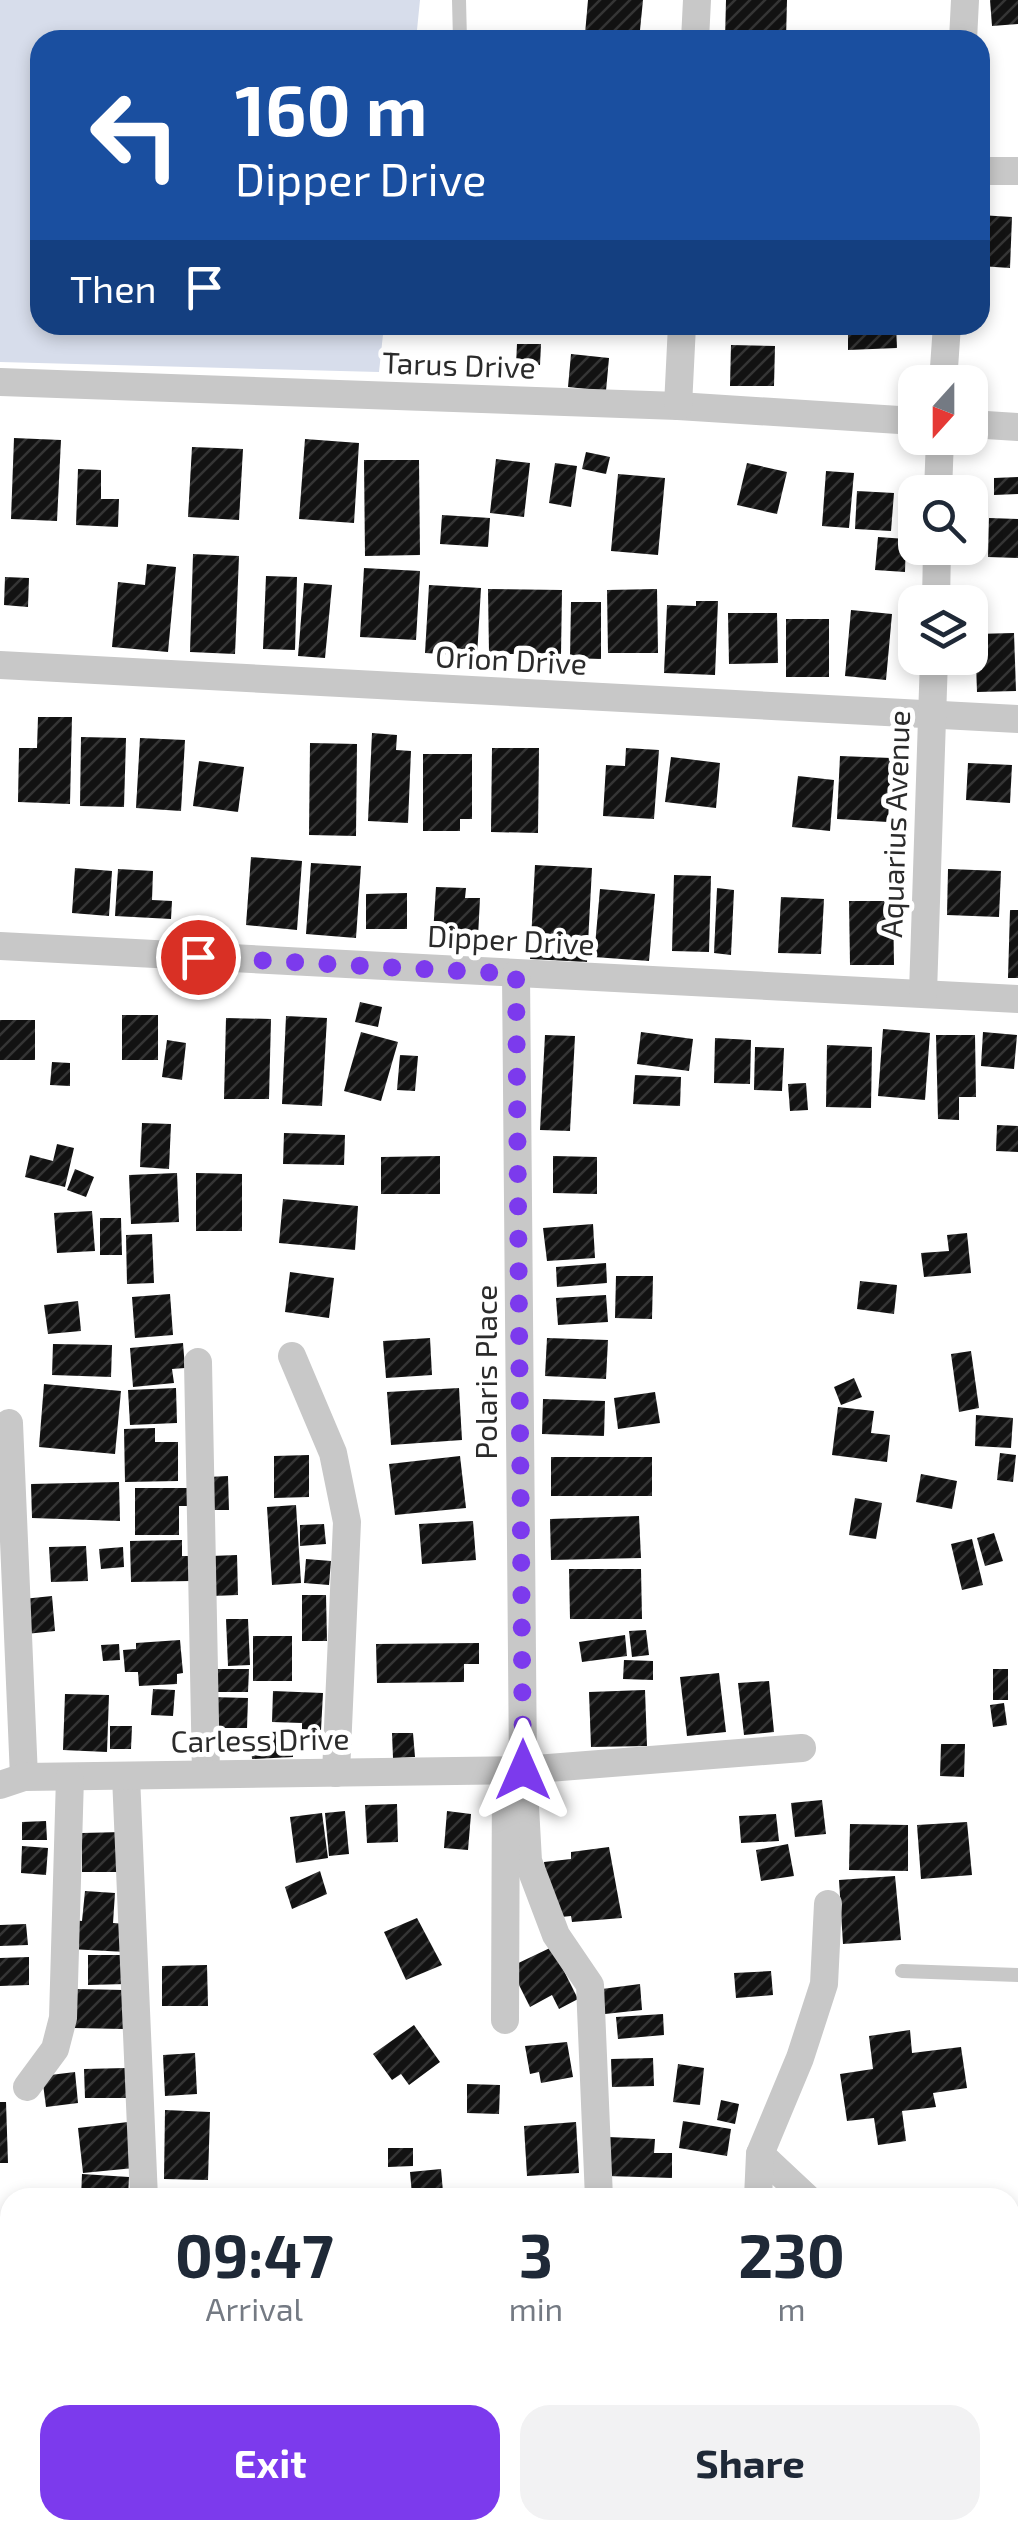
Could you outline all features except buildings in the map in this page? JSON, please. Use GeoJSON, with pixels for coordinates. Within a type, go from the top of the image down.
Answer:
{"type":"FeatureCollection","features":[{"type":"Feature","properties":{"kind":"street"},"geometry":{"type":"LineString","coordinates":[[696,30],[697,0]]}},
{"type":"Feature","properties":{"kind":"street"},"geometry":{"type":"LineString","coordinates":[[964,30],[965,0]]}},
{"type":"Feature","properties":{"kind":"street"},"geometry":{"type":"LineString","coordinates":[[990,171],[1018,171]]}},
{"type":"Feature","properties":{"kind":"street"},"geometry":{"type":"LineString","coordinates":[[678,406],[682,335]]}},
{"type":"Feature","properties":{"kind":"street"},"geometry":{"type":"LineString","coordinates":[[944,365],[946,335]]}},
{"type":"Feature","properties":{"kind":"street","name":"Tarus Drive"},"geometry":{"type":"LineString","coordinates":[[0,382],[678,406],[898,419]]}},
{"type":"Feature","properties":{"kind":"street"},"geometry":{"type":"LineString","coordinates":[[988,425],[1018,427]]}},
{"type":"Feature","properties":{"kind":"street","name":"Orion Drive"},"geometry":{"type":"LineString","coordinates":[[0,666],[1018,719]]}},
{"type":"Feature","properties":{"kind":"street","name":"Aquarius Avenue"},"geometry":{"type":"LineString","coordinates":[[923,994],[934,675]]}},
{"type":"Feature","properties":{"kind":"street","name":"Dipper Drive"},"geometry":{"type":"LineString","coordinates":[[0,946],[1018,999]]}},
{"type":"Feature","properties":{"kind":"street","name":"Polaris Place"},"geometry":{"type":"LineString","coordinates":[[514,1770],[516,974]]}},
{"type":"Feature","properties":{"kind":"street"},"geometry":{"type":"LineString","coordinates":[[292,1356],[333,1452],[347,1522],[336,1773]]}},
{"type":"Feature","properties":{"kind":"street"},"geometry":{"type":"LineString","coordinates":[[198,1362],[206,1774]]}},
{"type":"Feature","properties":{"kind":"street"},"geometry":{"type":"LineString","coordinates":[[9,1424],[12,1781]]}},
{"type":"Feature","properties":{"kind":"street","name":"Carless Drive"},"geometry":{"type":"LineString","coordinates":[[12,1781],[514,1770],[802,1748]]}},
{"type":"Feature","properties":{"kind":"street"},"geometry":{"type":"LineString","coordinates":[[505,2020],[514,1770]]}},
{"type":"Feature","properties":{"kind":"street"},"geometry":{"type":"LineString","coordinates":[[514,1770],[528,1861],[556,1935],[590,1985],[599,2188]]}},
{"type":"Feature","properties":{"kind":"street"},"geometry":{"type":"LineString","coordinates":[[126,1776],[144,2188]]}},
{"type":"Feature","properties":{"kind":"street"},"geometry":{"type":"LineString","coordinates":[[27,2086],[55,2049],[62,2018],[70,1777]]}},
{"type":"Feature","properties":{"kind":"street"},"geometry":{"type":"LineString","coordinates":[[758,2188],[760,2154],[800,2058],[824,1984],[828,1904]]}},
{"type":"Feature","properties":{"kind":"street"},"geometry":{"type":"LineString","coordinates":[[760,2154],[796,2188]]}},
{"type":"Feature","properties":{"kind":"lane"},"geometry":{"type":"LineString","coordinates":[[459,0],[460,30]]}},
{"type":"Feature","properties":{"kind":"lane"},"geometry":{"type":"LineString","coordinates":[[902,1970],[1018,1975]]}},
{"type":"Feature","properties":{"kind":"shaded area"},"geometry":{"type":"Polygon","coordinates":[[[0,0],[420,0],[417,30],[30,30],[30,335],[383,335],[379,372],[0,362],[0,0]]]}},
{"type":"Feature","properties":{"kind":"route"},"geometry":{"type":"LineString","coordinates":[[198,957],[516,974],[523,1770]]}}]}
